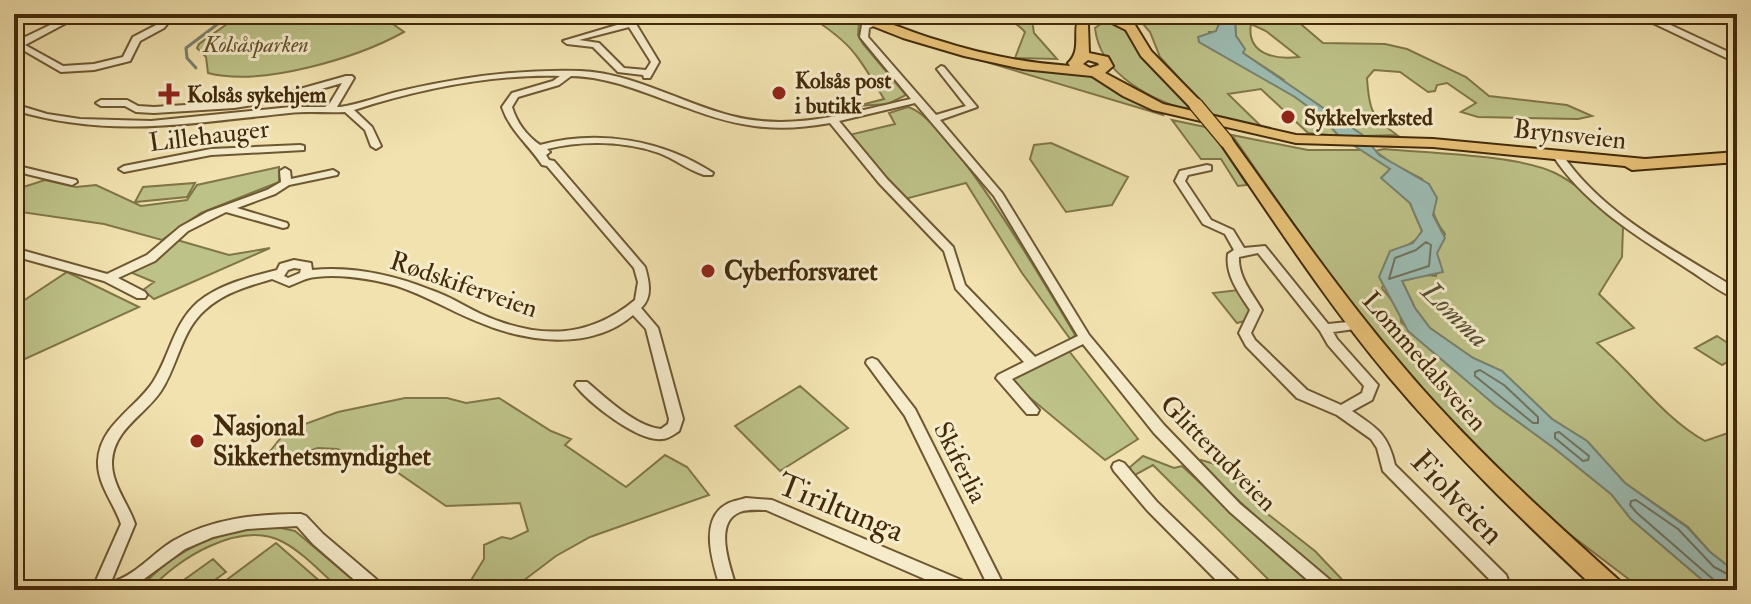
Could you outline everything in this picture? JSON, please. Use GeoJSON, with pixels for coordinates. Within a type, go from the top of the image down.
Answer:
{"type":"FeatureCollection","features":[{"type":"Feature","properties":{"kind":"main road"},"geometry":{"type":"LineString","coordinates":[[848,14],[1013,63],[1090,64],[1131,88],[1196,111]]}},
{"type":"Feature","properties":{"kind":"main road"},"geometry":{"type":"LineString","coordinates":[[1090,64],[1089,29],[1101,15],[1131,28],[1146,53],[1196,111]]}},
{"type":"Feature","properties":{"kind":"main road","name":"Lommedalsveien"},"geometry":{"type":"LineString","coordinates":[[1196,111],[1226,141],[1395,372],[1462,444],[1613,590]]}},
{"type":"Feature","properties":{"kind":"main road","name":"Brynsveien"},"geometry":{"type":"LineString","coordinates":[[1196,111],[1317,141],[1384,141],[1495,149],[1559,159],[1641,163],[1737,157]]}},
{"type":"Feature","properties":{"kind":"street"},"geometry":{"type":"LineString","coordinates":[[14,40],[61,14]]}},
{"type":"Feature","properties":{"kind":"street"},"geometry":{"type":"LineString","coordinates":[[79,14],[24,41],[20,46],[61,69],[115,64],[127,59],[136,39],[161,26],[168,18],[133,14]]}},
{"type":"Feature","properties":{"kind":"street"},"geometry":{"type":"LineString","coordinates":[[626,14],[652,52],[655,62],[650,73],[635,86]]}},
{"type":"Feature","properties":{"kind":"street"},"geometry":{"type":"LineString","coordinates":[[1639,14],[1737,60]]}},
{"type":"Feature","properties":{"kind":"street","name":"Glitterudveien"},"geometry":{"type":"LineString","coordinates":[[874,21],[870,43],[1009,211],[1085,338],[1159,429],[1209,483],[1330,590]]}},
{"type":"Feature","properties":{"kind":"street"},"geometry":{"type":"LineString","coordinates":[[633,23],[567,41],[596,45],[621,70],[650,73]]}},
{"type":"Feature","properties":{"kind":"street"},"geometry":{"type":"LineString","coordinates":[[934,119],[972,107],[941,69]]}},
{"type":"Feature","properties":{"kind":"street"},"geometry":{"type":"LineString","coordinates":[[14,107],[48,117],[123,123],[214,120],[292,110],[347,109],[402,93],[510,77],[570,73],[607,77],[737,121],[787,126],[918,100]]}},
{"type":"Feature","properties":{"kind":"street"},"geometry":{"type":"LineString","coordinates":[[570,73],[556,83],[522,91],[509,100],[507,107],[511,119],[546,163],[550,163],[639,267],[645,291],[635,309],[652,328],[676,419],[674,427],[664,434],[654,434],[603,404],[582,385]]}},
{"type":"Feature","properties":{"kind":"street"},"geometry":{"type":"LineString","coordinates":[[101,103],[127,103],[136,109],[154,110],[234,105],[283,97],[349,78],[334,105],[327,110]]}},
{"type":"Feature","properties":{"kind":"street"},"geometry":{"type":"LineString","coordinates":[[347,109],[369,129],[376,146]]}},
{"type":"Feature","properties":{"kind":"street"},"geometry":{"type":"LineString","coordinates":[[832,119],[902,203],[949,250],[960,286],[1032,362]]}},
{"type":"Feature","properties":{"kind":"street"},"geometry":{"type":"LineString","coordinates":[[537,149],[594,141],[632,145],[663,152],[708,173]]}},
{"type":"Feature","properties":{"kind":"street","name":"Lillehauger"},"geometry":{"type":"LineString","coordinates":[[124,169],[211,152],[300,148]]}},
{"type":"Feature","properties":{"kind":"street"},"geometry":{"type":"LineString","coordinates":[[1559,159],[1573,180],[1592,195],[1641,232],[1737,295]]}},
{"type":"Feature","properties":{"kind":"street"},"geometry":{"type":"LineString","coordinates":[[14,168],[72,182]]}},
{"type":"Feature","properties":{"kind":"street"},"geometry":{"type":"LineString","coordinates":[[1207,168],[1184,173],[1180,181],[1207,222],[1229,232],[1240,251],[1261,249],[1332,342],[1371,385],[1367,396],[1342,411]]}},
{"type":"Feature","properties":{"kind":"street"},"geometry":{"type":"LineString","coordinates":[[108,278],[151,258],[184,229],[224,208],[271,192],[286,177],[333,173]]}},
{"type":"Feature","properties":{"kind":"street"},"geometry":{"type":"LineString","coordinates":[[224,208],[283,225]]}},
{"type":"Feature","properties":{"kind":"street","name":"Fiolveien"},"geometry":{"type":"LineString","coordinates":[[1240,251],[1234,254],[1232,261],[1256,310],[1245,333],[1250,343],[1302,394],[1342,411],[1376,435],[1384,447],[1388,467],[1500,580],[1504,590]]}},
{"type":"Feature","properties":{"kind":"street"},"geometry":{"type":"LineString","coordinates":[[14,252],[108,278],[141,295]]}},
{"type":"Feature","properties":{"kind":"street","name":"Rødskiferveien"},"geometry":{"type":"LineString","coordinates":[[377,590],[318,539],[301,520],[266,519],[217,528],[165,554],[130,583],[112,590],[102,585],[128,524],[107,480],[105,460],[110,437],[155,389],[191,316],[221,292],[277,275],[294,264],[303,264],[311,273],[384,279],[447,300],[484,320],[523,333],[549,337],[599,330],[635,309]]}},
{"type":"Feature","properties":{"kind":"street"},"geometry":{"type":"LineString","coordinates":[[1325,329],[1358,325]]}},
{"type":"Feature","properties":{"kind":"street"},"geometry":{"type":"LineString","coordinates":[[1032,410],[1002,380],[1032,362],[1085,338]]}},
{"type":"Feature","properties":{"kind":"street","name":"Skiferlia"},"geometry":{"type":"LineString","coordinates":[[872,363],[910,413],[998,590]]}},
{"type":"Feature","properties":{"kind":"street"},"geometry":{"type":"LineString","coordinates":[[1119,467],[1152,506],[1237,590]]}},
{"type":"Feature","properties":{"kind":"street","name":"Tiriltunga"},"geometry":{"type":"LineString","coordinates":[[729,590],[718,553],[717,526],[724,513],[737,505],[754,503],[767,504],[967,590]]}},
{"type":"Feature","properties":{"kind":"green space","name":"Kolsåsparken"},"geometry":{"type":"Polygon","coordinates":[[[241,14],[379,14],[404,32],[361,51],[308,68],[254,76],[208,73],[206,57],[197,48],[199,44],[241,14]]]}},
{"type":"Feature","properties":{"kind":"green space"},"geometry":{"type":"Polygon","coordinates":[[[806,14],[837,14],[859,23],[858,35],[863,44],[906,95],[888,104],[857,106],[884,99],[852,50],[806,14]]]}},
{"type":"Feature","properties":{"kind":"green space"},"geometry":{"type":"Polygon","coordinates":[[[986,14],[1031,14],[1034,33],[1057,59],[1015,58],[1025,32],[1006,19],[983,18],[986,14]]]}},
{"type":"Feature","properties":{"kind":"green space"},"geometry":{"type":"Polygon","coordinates":[[[1129,14],[1212,14],[1219,24],[1216,32],[1209,32],[1216,50],[1295,97],[1321,116],[1339,136],[1308,133],[1261,89],[1228,94],[1265,130],[1217,120],[1160,57],[1150,32],[1138,18],[1129,14]]]}},
{"type":"Feature","properties":{"kind":"green space"},"geometry":{"type":"Polygon","coordinates":[[[1230,14],[1289,14],[1323,43],[1385,44],[1407,49],[1466,77],[1489,96],[1567,105],[1592,116],[1578,119],[1478,117],[1461,112],[1476,103],[1447,83],[1437,85],[1435,91],[1428,92],[1400,72],[1374,70],[1367,78],[1373,111],[1397,135],[1364,136],[1285,85],[1284,80],[1243,53],[1243,46],[1236,36],[1235,20],[1230,14]],[[1251,24],[1253,42],[1264,53],[1299,57],[1266,31],[1251,24]]]}},
{"type":"Feature","properties":{"kind":"green space"},"geometry":{"type":"Polygon","coordinates":[[[1105,21],[1126,28],[1153,69],[1196,113],[1147,93],[1118,73],[1099,45],[1095,28],[1105,21]]]}},
{"type":"Feature","properties":{"kind":"green space"},"geometry":{"type":"Polygon","coordinates":[[[886,32],[995,64],[1093,76],[1163,115],[886,32]]]}},
{"type":"Feature","properties":{"kind":"green space"},"geometry":{"type":"Polygon","coordinates":[[[908,107],[926,118],[972,172],[1022,246],[1075,335],[1071,340],[1022,273],[966,183],[905,199],[849,135],[895,124],[889,113],[908,107]]]}},
{"type":"Feature","properties":{"kind":"green space"},"geometry":{"type":"Polygon","coordinates":[[[1172,120],[1210,128],[1247,185],[1238,186],[1221,159],[1201,159],[1172,120]]]}},
{"type":"Feature","properties":{"kind":"green space"},"geometry":{"type":"Polygon","coordinates":[[[1232,135],[1308,150],[1363,150],[1391,169],[1382,178],[1410,203],[1422,231],[1408,245],[1382,288],[1400,311],[1401,322],[1495,405],[1611,494],[1631,519],[1714,590],[1643,590],[1551,520],[1417,385],[1341,293],[1232,135]]]}},
{"type":"Feature","properties":{"kind":"green space"},"geometry":{"type":"Polygon","coordinates":[[[1051,143],[1128,177],[1112,205],[1066,212],[1030,159],[1034,145],[1051,143]]]}},
{"type":"Feature","properties":{"kind":"green space"},"geometry":{"type":"Polygon","coordinates":[[[1384,149],[1496,159],[1539,167],[1573,184],[1623,227],[1622,257],[1599,294],[1634,328],[1597,343],[1675,420],[1705,441],[1737,430],[1737,573],[1710,552],[1688,527],[1625,483],[1587,441],[1552,419],[1502,371],[1473,358],[1430,328],[1415,308],[1402,281],[1426,275],[1436,276],[1437,253],[1445,234],[1434,215],[1422,179],[1375,151],[1384,149]]]}},
{"type":"Feature","properties":{"kind":"green space"},"geometry":{"type":"Polygon","coordinates":[[[279,167],[279,182],[201,213],[162,240],[104,224],[14,211],[14,190],[45,180],[76,187],[96,185],[141,206],[187,200],[197,185],[279,167]]]}},
{"type":"Feature","properties":{"kind":"green space"},"geometry":{"type":"Polygon","coordinates":[[[195,183],[187,197],[135,202],[143,187],[195,183]]]}},
{"type":"Feature","properties":{"kind":"green space"},"geometry":{"type":"Polygon","coordinates":[[[177,240],[229,255],[270,248],[154,299],[143,290],[154,282],[130,272],[177,240]]]}},
{"type":"Feature","properties":{"kind":"green space"},"geometry":{"type":"Polygon","coordinates":[[[67,272],[139,307],[14,364],[14,328],[22,322],[14,319],[14,307],[67,272]]]}},
{"type":"Feature","properties":{"kind":"green space"},"geometry":{"type":"Polygon","coordinates":[[[1239,290],[1252,310],[1245,321],[1237,323],[1213,293],[1239,290]]]}},
{"type":"Feature","properties":{"kind":"green space"},"geometry":{"type":"Polygon","coordinates":[[[1717,336],[1737,349],[1737,357],[1722,365],[1695,348],[1717,336]]]}},
{"type":"Feature","properties":{"kind":"green space"},"geometry":{"type":"Polygon","coordinates":[[[1069,351],[1138,439],[1105,460],[1012,383],[1017,374],[1069,351]]]}},
{"type":"Feature","properties":{"kind":"green space"},"geometry":{"type":"Polygon","coordinates":[[[800,386],[848,428],[780,471],[735,426],[800,386]]]}},
{"type":"Feature","properties":{"kind":"green space"},"geometry":{"type":"Polygon","coordinates":[[[405,398],[447,398],[466,403],[499,398],[551,431],[571,439],[565,445],[626,487],[665,455],[687,467],[709,495],[590,537],[556,556],[511,590],[465,590],[484,559],[484,545],[502,537],[511,539],[528,531],[520,503],[446,506],[391,468],[337,449],[318,448],[291,457],[274,467],[264,459],[286,431],[338,412],[405,398]]]}},
{"type":"Feature","properties":{"kind":"green space"},"geometry":{"type":"Polygon","coordinates":[[[1143,456],[1174,468],[1182,466],[1320,590],[1279,590],[1153,465],[1133,476],[1130,467],[1143,456]]]}},
{"type":"Feature","properties":{"kind":"green space"},"geometry":{"type":"Polygon","coordinates":[[[1201,460],[1218,465],[1269,515],[1315,551],[1352,590],[1339,590],[1203,469],[1199,464],[1201,460]]]}},
{"type":"Feature","properties":{"kind":"green space"},"geometry":{"type":"Polygon","coordinates":[[[276,527],[295,531],[365,590],[341,590],[283,542],[266,536],[248,535],[229,539],[192,555],[150,590],[138,590],[168,563],[200,544],[236,532],[276,527]]]}},
{"type":"Feature","properties":{"kind":"green space"},"geometry":{"type":"Polygon","coordinates":[[[276,543],[330,590],[213,590],[276,543]]]}},
{"type":"Feature","properties":{"kind":"green space"},"geometry":{"type":"Polygon","coordinates":[[[213,559],[226,572],[201,590],[170,590],[213,559]]]}},
{"type":"Feature","properties":{"kind":"water"},"geometry":{"type":"Polygon","coordinates":[[[1212,14],[1230,14],[1235,20],[1236,36],[1245,49],[1243,53],[1364,136],[1379,155],[1429,184],[1437,198],[1433,215],[1445,238],[1437,253],[1443,272],[1402,281],[1415,308],[1430,328],[1473,358],[1502,371],[1552,419],[1587,441],[1625,483],[1688,528],[1710,552],[1737,573],[1737,590],[1714,590],[1631,519],[1611,494],[1495,405],[1408,331],[1379,277],[1390,251],[1413,243],[1422,231],[1410,203],[1381,178],[1390,169],[1339,136],[1321,116],[1295,97],[1199,42],[1198,37],[1216,31],[1219,24],[1212,14]]]}},
{"type":"Feature","properties":{"kind":"waterway"},"geometry":{"type":"LineString","coordinates":[[196,68],[187,58],[186,48],[231,14]]}},
{"type":"Feature","properties":{"kind":"place","name":"Kolsås post i butikk"},"geometry":{"type":"Point","coordinates":[779,93]}},
{"type":"Feature","properties":{"kind":"place","name":"Kolsås sykehjem"},"geometry":{"type":"Point","coordinates":[169,94]}},
{"type":"Feature","properties":{"kind":"place","name":"Sykkelverksted"},"geometry":{"type":"Point","coordinates":[1288,117]}},
{"type":"Feature","properties":{"kind":"place","name":"Cyberforsvaret"},"geometry":{"type":"Point","coordinates":[708,271]}},
{"type":"Feature","properties":{"kind":"place","name":"Nasjonal Sikkerhetsmyndighet"},"geometry":{"type":"Point","coordinates":[197,441]}},
{"type":"Feature","properties":{"kind":"water label","name":"Lomma"},"geometry":{"type":"Point","coordinates":[1456,314]}}]}
